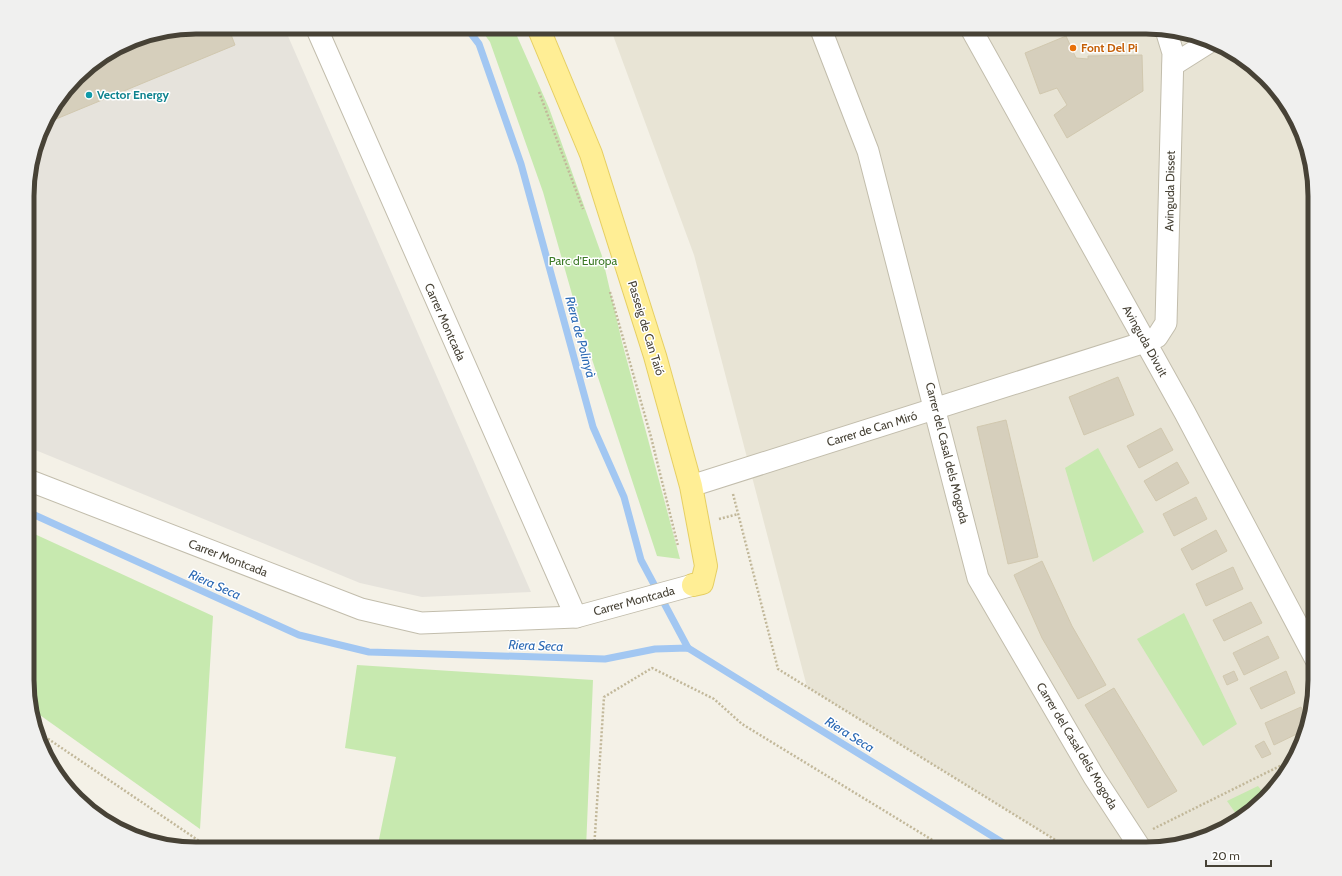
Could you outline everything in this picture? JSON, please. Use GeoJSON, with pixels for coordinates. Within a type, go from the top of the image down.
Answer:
{"type":"FeatureCollection","features":[{"type":"Feature","properties":{"kind":"main road","name":"Passeig de Can Taió"},"geometry":{"type":"LineString","coordinates":[[541,34],[591,154],[655,356],[691,486],[706,566],[702,583],[693,585]]}},
{"type":"Feature","properties":{"kind":"street","name":"Carrer Montcada"},"geometry":{"type":"LineString","coordinates":[[319,34],[576,617]]}},
{"type":"Feature","properties":{"kind":"street","name":"Carrer del Casal dels Mogoda"},"geometry":{"type":"LineString","coordinates":[[823,34],[868,151],[936,409],[978,578],[1094,777],[1137,842]]}},
{"type":"Feature","properties":{"kind":"street","name":"Avinguda Divuit"},"geometry":{"type":"LineString","coordinates":[[974,34],[1269,568],[1308,644]]}},
{"type":"Feature","properties":{"kind":"street","name":"Avinguda Disset"},"geometry":{"type":"LineString","coordinates":[[1145,342],[1157,336],[1166,323],[1173,65],[1173,53],[1168,35]]}},
{"type":"Feature","properties":{"kind":"street"},"geometry":{"type":"LineString","coordinates":[[1173,65],[1205,45]]}},
{"type":"Feature","properties":{"kind":"street","name":"Carrer de Can Miró"},"geometry":{"type":"LineString","coordinates":[[691,486],[1145,342]]}},
{"type":"Feature","properties":{"kind":"street","name":"Carrer Montcada"},"geometry":{"type":"LineString","coordinates":[[34,482],[361,609],[421,623],[576,617],[693,585]]}},
{"type":"Feature","properties":{"kind":"path"},"geometry":{"type":"LineString","coordinates":[[538,90],[586,216]]}},
{"type":"Feature","properties":{"kind":"path"},"geometry":{"type":"LineString","coordinates":[[610,292],[651,437],[679,549]]}},
{"type":"Feature","properties":{"kind":"path"},"geometry":{"type":"LineString","coordinates":[[726,475],[733,494],[778,669],[1059,842]]}},
{"type":"Feature","properties":{"kind":"path"},"geometry":{"type":"LineString","coordinates":[[594,842],[604,697],[652,668],[714,699],[742,724],[936,842]]}},
{"type":"Feature","properties":{"kind":"path"},"geometry":{"type":"LineString","coordinates":[[44,736],[162,818],[200,842]]}},
{"type":"Feature","properties":{"kind":"path"},"geometry":{"type":"LineString","coordinates":[[1140,842],[1284,764]]}},
{"type":"Feature","properties":{"kind":"shaded area"},"geometry":{"type":"Polygon","coordinates":[[[185,34],[287,34],[531,592],[422,597],[360,583],[34,449],[34,185],[37,164],[46,134],[67,97],[81,81],[97,67],[134,46],[164,37],[185,34]]]}},
{"type":"Feature","properties":{"kind":"shaded area"},"geometry":{"type":"Polygon","coordinates":[[[613,34],[1157,34],[1178,37],[1208,46],[1236,61],[1261,81],[1281,106],[1296,134],[1305,164],[1308,185],[1308,691],[1305,712],[1296,742],[1281,770],[1261,795],[1245,809],[1218,825],[1208,830],[1178,839],[1157,842],[1059,842],[807,687],[694,255],[613,34]]]}},
{"type":"Feature","properties":{"kind":"green space","name":"Parc d'Europa"},"geometry":{"type":"Polygon","coordinates":[[[484,34],[516,34],[549,108],[602,256],[622,342],[680,559],[657,556],[581,326],[543,192],[490,42],[484,34]]]}},
{"type":"Feature","properties":{"kind":"green space"},"geometry":{"type":"Polygon","coordinates":[[[1098,448],[1144,532],[1093,562],[1065,468],[1098,448]]]}},
{"type":"Feature","properties":{"kind":"green space"},"geometry":{"type":"Polygon","coordinates":[[[34,534],[213,616],[200,829],[37,713],[34,691],[34,534]]]}},
{"type":"Feature","properties":{"kind":"green space"},"geometry":{"type":"Polygon","coordinates":[[[1184,613],[1237,724],[1203,746],[1137,639],[1184,613]]]}},
{"type":"Feature","properties":{"kind":"green space"},"geometry":{"type":"Polygon","coordinates":[[[357,665],[593,680],[586,842],[378,842],[396,757],[345,748],[357,665]]]}},
{"type":"Feature","properties":{"kind":"green space"},"geometry":{"type":"Polygon","coordinates":[[[1258,786],[1263,793],[1237,815],[1227,801],[1258,786]]]}},
{"type":"Feature","properties":{"kind":"building","name":"Vector Energy"},"geometry":{"type":"Polygon","coordinates":[[[185,34],[231,34],[235,45],[53,120],[67,97],[81,81],[106,61],[134,46],[164,37],[185,34]]]}},
{"type":"Feature","properties":{"kind":"building"},"geometry":{"type":"Polygon","coordinates":[[[1066,36],[1076,58],[1088,59],[1088,56],[1142,55],[1143,91],[1067,138],[1054,115],[1067,105],[1057,88],[1040,94],[1025,53],[1066,36]]]}},
{"type":"Feature","properties":{"kind":"building"},"geometry":{"type":"Polygon","coordinates":[[[1118,377],[1134,415],[1084,435],[1069,397],[1118,377]]]}},
{"type":"Feature","properties":{"kind":"building"},"geometry":{"type":"Polygon","coordinates":[[[1006,420],[1038,557],[1008,564],[977,427],[1006,420]]]}},
{"type":"Feature","properties":{"kind":"building"},"geometry":{"type":"Polygon","coordinates":[[[1161,428],[1173,450],[1139,468],[1127,446],[1161,428]]]}},
{"type":"Feature","properties":{"kind":"building"},"geometry":{"type":"Polygon","coordinates":[[[1177,462],[1189,483],[1156,501],[1144,481],[1177,462]]]}},
{"type":"Feature","properties":{"kind":"building"},"geometry":{"type":"Polygon","coordinates":[[[1196,497],[1207,519],[1174,536],[1163,514],[1196,497]]]}},
{"type":"Feature","properties":{"kind":"building"},"geometry":{"type":"Polygon","coordinates":[[[1216,530],[1227,551],[1192,570],[1181,549],[1216,530]]]}},
{"type":"Feature","properties":{"kind":"building"},"geometry":{"type":"Polygon","coordinates":[[[1042,561],[1072,626],[1106,685],[1078,699],[1042,638],[1014,575],[1042,561]]]}},
{"type":"Feature","properties":{"kind":"building"},"geometry":{"type":"Polygon","coordinates":[[[1233,567],[1243,589],[1206,606],[1196,584],[1233,567]]]}},
{"type":"Feature","properties":{"kind":"building"},"geometry":{"type":"Polygon","coordinates":[[[1251,602],[1262,623],[1224,641],[1213,620],[1251,602]]]}},
{"type":"Feature","properties":{"kind":"building"},"geometry":{"type":"Polygon","coordinates":[[[1268,636],[1279,658],[1244,675],[1233,653],[1268,636]]]}},
{"type":"Feature","properties":{"kind":"building"},"geometry":{"type":"Polygon","coordinates":[[[1234,671],[1238,680],[1227,685],[1223,676],[1234,671]]]}},
{"type":"Feature","properties":{"kind":"building"},"geometry":{"type":"Polygon","coordinates":[[[1286,671],[1295,693],[1261,709],[1250,688],[1286,671]]]}},
{"type":"Feature","properties":{"kind":"building"},"geometry":{"type":"Polygon","coordinates":[[[1114,688],[1177,791],[1148,808],[1085,705],[1114,688]]]}},
{"type":"Feature","properties":{"kind":"building"},"geometry":{"type":"Polygon","coordinates":[[[1301,707],[1304,714],[1299,733],[1274,745],[1265,723],[1301,707]]]}},
{"type":"Feature","properties":{"kind":"building"},"geometry":{"type":"Polygon","coordinates":[[[1264,741],[1271,754],[1262,758],[1255,746],[1264,741]]]}},
{"type":"Feature","properties":{"kind":"waterway","name":"Riera de Polinyà"},"geometry":{"type":"LineString","coordinates":[[471,34],[479,44],[521,164],[593,427],[624,497],[641,560],[688,648]]}},
{"type":"Feature","properties":{"kind":"waterway","name":"Riera Seca"},"geometry":{"type":"LineString","coordinates":[[34,515],[299,635],[369,652],[605,659],[655,649],[688,648],[1002,842]]}},
{"type":"Feature","properties":{"kind":"place","name":"Font Del Pi"},"geometry":{"type":"Point","coordinates":[1073,48]}},
{"type":"Feature","properties":{"kind":"place","name":"Vector Energy"},"geometry":{"type":"Point","coordinates":[89,95]}}]}
